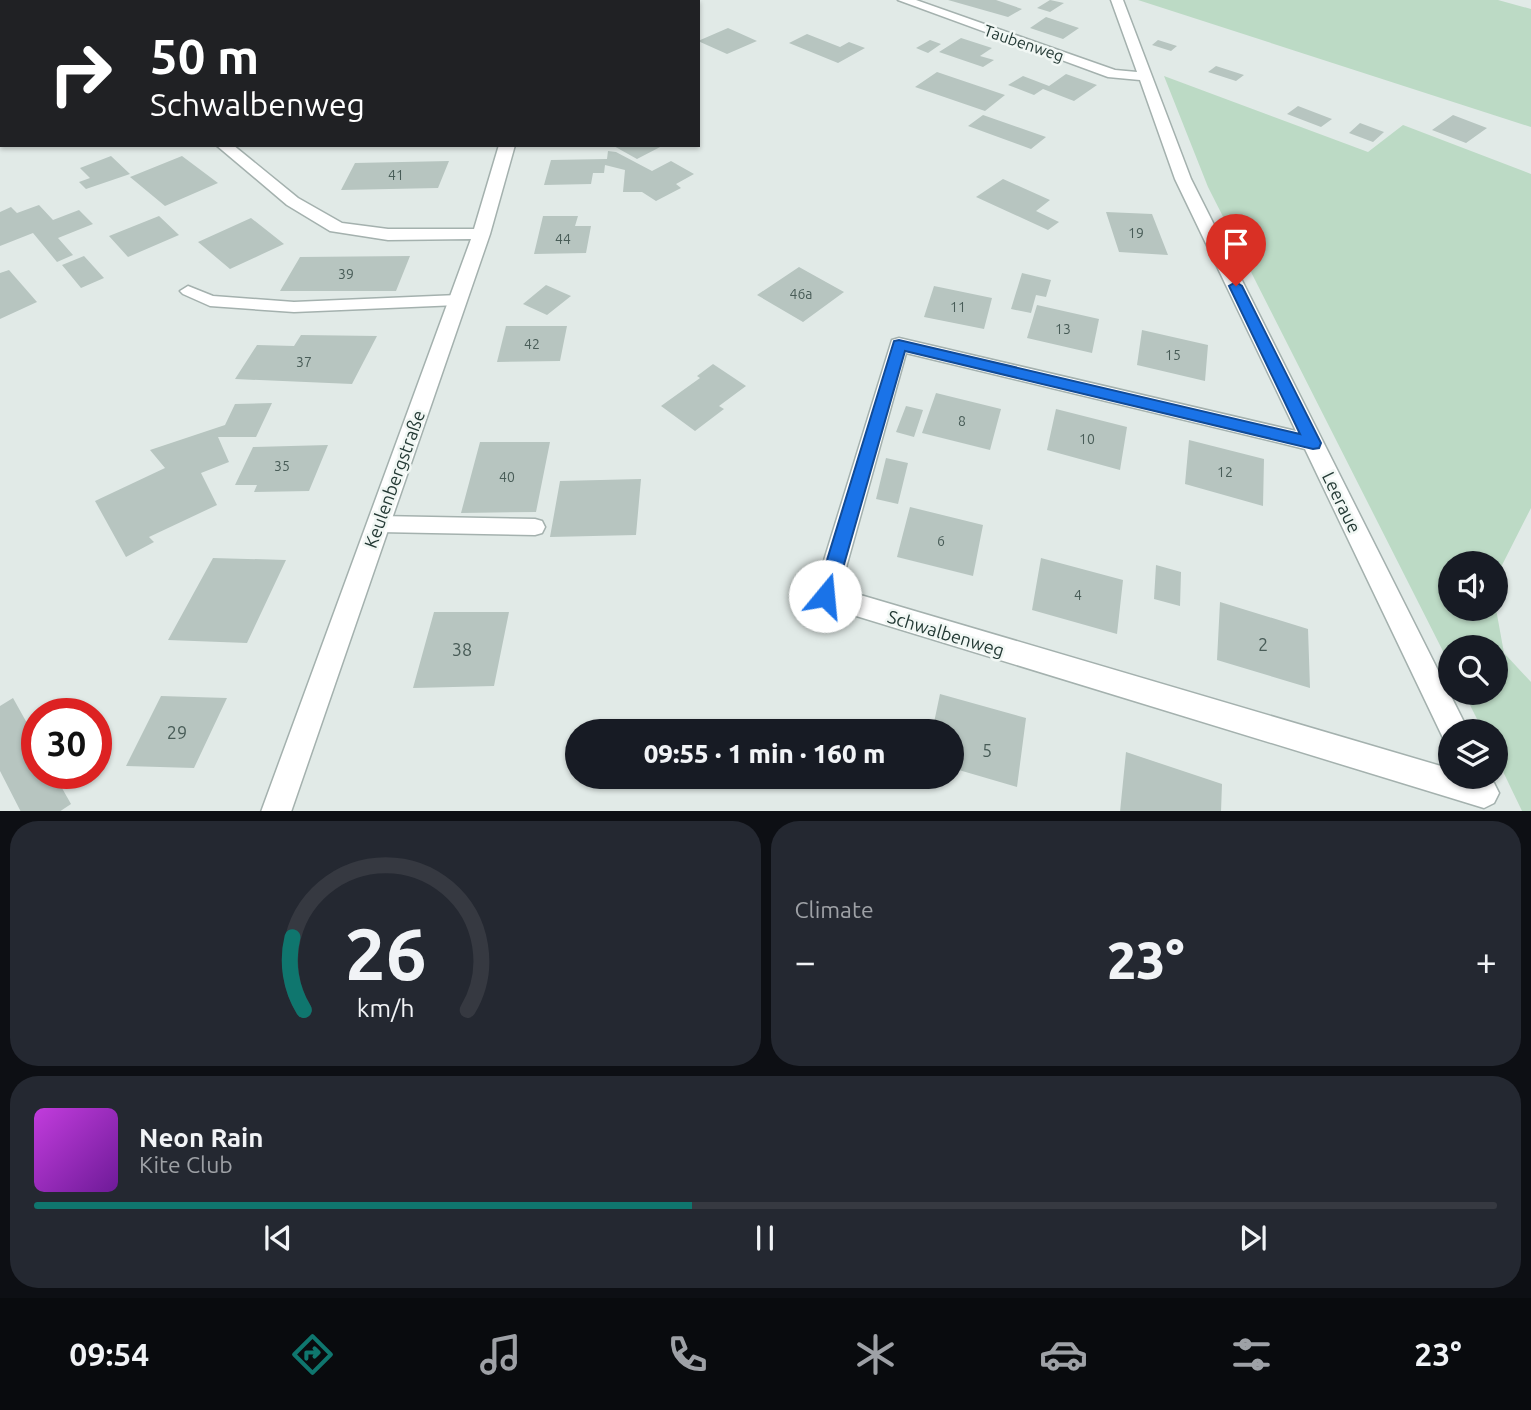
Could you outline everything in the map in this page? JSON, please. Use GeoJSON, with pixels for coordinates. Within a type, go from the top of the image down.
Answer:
{"type":"FeatureCollection","features":[{"type":"Feature","properties":{"kind":"street","name":"Taubenweg"},"geometry":{"type":"LineString","coordinates":[[904,0],[1113,74],[1147,77]]}},
{"type":"Feature","properties":{"kind":"street","name":"Leeraue"},"geometry":{"type":"LineString","coordinates":[[1117,0],[1183,179],[1449,719]]}},
{"type":"Feature","properties":{"kind":"street"},"geometry":{"type":"LineString","coordinates":[[226,147],[314,216],[338,228],[371,233],[481,234]]}},
{"type":"Feature","properties":{"kind":"street","name":"Keulenbergstraße"},"geometry":{"type":"LineString","coordinates":[[276,811],[481,234],[506,147]]}},
{"type":"Feature","properties":{"kind":"street","name":"Schwalbenweg"},"geometry":{"type":"LineString","coordinates":[[1313,443],[899,345],[825,596],[1484,794]]}},
{"type":"Feature","properties":{"kind":"lane"},"geometry":{"type":"LineString","coordinates":[[188,291],[210,301],[294,307],[458,300]]}},
{"type":"Feature","properties":{"kind":"lane"},"geometry":{"type":"LineString","coordinates":[[379,524],[535,527]]}},
{"type":"Feature","properties":{"kind":"green space"},"geometry":{"type":"Polygon","coordinates":[[[1138,0],[1498,0],[1531,9],[1531,127],[1138,0]]]}},
{"type":"Feature","properties":{"kind":"green space"},"geometry":{"type":"Polygon","coordinates":[[[1164,76],[1368,152],[1403,125],[1531,174],[1531,508],[1508,553],[1508,551],[1438,551],[1438,621],[1498,621],[1501,635],[1438,635],[1438,641],[1208,187],[1164,76]]]}},
{"type":"Feature","properties":{"kind":"green space"},"geometry":{"type":"Polygon","coordinates":[[[1508,657],[1531,682],[1531,811],[1522,811],[1508,782],[1508,719],[1477,719],[1470,705],[1508,705],[1508,657]]]}},
{"type":"Feature","properties":{"kind":"building"},"geometry":{"type":"Polygon","coordinates":[[[948,0],[996,0],[1022,9],[1008,17],[948,0]]]}},
{"type":"Feature","properties":{"kind":"building"},"geometry":{"type":"Polygon","coordinates":[[[1050,0],[1064,3],[1050,12],[1037,8],[1050,0]]]}},
{"type":"Feature","properties":{"kind":"building"},"geometry":{"type":"Polygon","coordinates":[[[1046,17],[1079,28],[1063,39],[1030,28],[1046,17]]]}},
{"type":"Feature","properties":{"kind":"building"},"geometry":{"type":"Polygon","coordinates":[[[728,28],[757,41],[727,54],[700,40],[728,28]]]}},
{"type":"Feature","properties":{"kind":"building"},"geometry":{"type":"Polygon","coordinates":[[[807,34],[840,47],[849,42],[865,48],[838,63],[789,43],[807,34]]]}},
{"type":"Feature","properties":{"kind":"building"},"geometry":{"type":"Polygon","coordinates":[[[961,38],[992,48],[980,56],[994,60],[983,67],[939,52],[961,38]]]}},
{"type":"Feature","properties":{"kind":"building"},"geometry":{"type":"Polygon","coordinates":[[[930,40],[941,44],[928,53],[916,48],[930,40]]]}},
{"type":"Feature","properties":{"kind":"building"},"geometry":{"type":"Polygon","coordinates":[[[1158,40],[1177,46],[1171,51],[1152,45],[1158,40]]]}},
{"type":"Feature","properties":{"kind":"building"},"geometry":{"type":"Polygon","coordinates":[[[1216,66],[1244,75],[1236,81],[1208,72],[1216,66]]]}},
{"type":"Feature","properties":{"kind":"building"},"geometry":{"type":"Polygon","coordinates":[[[937,72],[1005,95],[985,111],[915,87],[937,72]]]}},
{"type":"Feature","properties":{"kind":"building"},"geometry":{"type":"Polygon","coordinates":[[[1066,74],[1097,85],[1074,101],[1043,89],[1034,95],[1008,85],[1023,76],[1049,86],[1066,74]]]}},
{"type":"Feature","properties":{"kind":"building"},"geometry":{"type":"Polygon","coordinates":[[[1298,106],[1332,119],[1321,127],[1287,114],[1298,106]]]}},
{"type":"Feature","properties":{"kind":"building"},"geometry":{"type":"Polygon","coordinates":[[[983,115],[1046,137],[1031,149],[968,126],[983,115]]]}},
{"type":"Feature","properties":{"kind":"building"},"geometry":{"type":"Polygon","coordinates":[[[1453,115],[1487,128],[1466,143],[1432,130],[1453,115]]]}},
{"type":"Feature","properties":{"kind":"building"},"geometry":{"type":"Polygon","coordinates":[[[1360,123],[1384,132],[1373,142],[1349,133],[1360,123]]]}},
{"type":"Feature","properties":{"kind":"building"},"geometry":{"type":"Polygon","coordinates":[[[616,147],[660,147],[637,159],[616,147]]]}},
{"type":"Feature","properties":{"kind":"building"},"geometry":{"type":"Polygon","coordinates":[[[608,151],[616,152],[652,171],[671,161],[694,174],[676,184],[681,188],[656,201],[642,192],[623,192],[625,170],[605,165],[604,173],[593,173],[591,184],[544,185],[551,160],[607,159],[608,151]]]}},
{"type":"Feature","properties":{"kind":"building"},"geometry":{"type":"Polygon","coordinates":[[[111,156],[130,174],[86,189],[79,182],[90,178],[80,168],[111,156]]]}},
{"type":"Feature","properties":{"kind":"building"},"geometry":{"type":"Polygon","coordinates":[[[182,156],[218,183],[165,206],[130,177],[182,156]]]}},
{"type":"Feature","properties":{"kind":"building"},"geometry":{"type":"Polygon","coordinates":[[[449,161],[438,188],[341,190],[355,163],[449,161]]]}},
{"type":"Feature","properties":{"kind":"building"},"geometry":{"type":"Polygon","coordinates":[[[1003,179],[1050,200],[1036,211],[1059,222],[1048,230],[976,197],[1003,179]]]}},
{"type":"Feature","properties":{"kind":"building"},"geometry":{"type":"Polygon","coordinates":[[[39,205],[53,220],[79,210],[93,224],[58,238],[73,255],[57,262],[33,233],[0,246],[0,212],[11,207],[17,213],[39,205]]]}},
{"type":"Feature","properties":{"kind":"building"},"geometry":{"type":"Polygon","coordinates":[[[1106,212],[1152,214],[1168,255],[1119,252],[1106,212]]]}},
{"type":"Feature","properties":{"kind":"building"},"geometry":{"type":"Polygon","coordinates":[[[159,216],[179,235],[128,257],[109,236],[159,216]]]}},
{"type":"Feature","properties":{"kind":"building"},"geometry":{"type":"Polygon","coordinates":[[[543,216],[578,216],[575,226],[591,226],[586,253],[534,254],[543,216]]]}},
{"type":"Feature","properties":{"kind":"building"},"geometry":{"type":"Polygon","coordinates":[[[251,218],[284,244],[230,269],[198,242],[251,218]]]}},
{"type":"Feature","properties":{"kind":"building"},"geometry":{"type":"Polygon","coordinates":[[[84,256],[104,278],[81,288],[62,265],[84,256]]]}},
{"type":"Feature","properties":{"kind":"building"},"geometry":{"type":"Polygon","coordinates":[[[410,256],[396,291],[280,291],[300,257],[410,256]]]}},
{"type":"Feature","properties":{"kind":"building"},"geometry":{"type":"Polygon","coordinates":[[[799,267],[844,292],[803,322],[757,295],[799,267]]]}},
{"type":"Feature","properties":{"kind":"building"},"geometry":{"type":"Polygon","coordinates":[[[9,270],[37,302],[0,319],[0,273],[9,270]]]}},
{"type":"Feature","properties":{"kind":"building"},"geometry":{"type":"Polygon","coordinates":[[[1022,273],[1051,280],[1046,297],[1036,295],[1031,313],[1011,309],[1022,273]]]}},
{"type":"Feature","properties":{"kind":"building"},"geometry":{"type":"Polygon","coordinates":[[[546,285],[571,296],[547,315],[523,304],[546,285]]]}},
{"type":"Feature","properties":{"kind":"building"},"geometry":{"type":"Polygon","coordinates":[[[934,286],[992,298],[984,329],[924,317],[934,286]]]}},
{"type":"Feature","properties":{"kind":"building"},"geometry":{"type":"Polygon","coordinates":[[[1037,305],[1099,319],[1092,353],[1027,338],[1037,305]]]}},
{"type":"Feature","properties":{"kind":"building"},"geometry":{"type":"Polygon","coordinates":[[[506,326],[567,326],[560,361],[497,362],[506,326]]]}},
{"type":"Feature","properties":{"kind":"building"},"geometry":{"type":"Polygon","coordinates":[[[1142,330],[1208,345],[1205,381],[1137,365],[1142,330]]]}},
{"type":"Feature","properties":{"kind":"building"},"geometry":{"type":"Polygon","coordinates":[[[301,335],[377,336],[352,384],[235,379],[257,345],[294,346],[301,335]]]}},
{"type":"Feature","properties":{"kind":"building"},"geometry":{"type":"Polygon","coordinates":[[[713,364],[746,386],[719,406],[724,409],[695,431],[661,406],[700,378],[697,376],[713,364]]]}},
{"type":"Feature","properties":{"kind":"building"},"geometry":{"type":"Polygon","coordinates":[[[936,393],[1001,409],[990,450],[922,433],[936,393]]]}},
{"type":"Feature","properties":{"kind":"building"},"geometry":{"type":"Polygon","coordinates":[[[272,403],[256,437],[218,437],[229,462],[201,473],[217,505],[149,537],[154,542],[126,557],[95,501],[165,468],[150,450],[225,425],[235,404],[272,403]]]}},
{"type":"Feature","properties":{"kind":"building"},"geometry":{"type":"Polygon","coordinates":[[[906,406],[923,410],[914,437],[896,432],[906,406]]]}},
{"type":"Feature","properties":{"kind":"building"},"geometry":{"type":"Polygon","coordinates":[[[1056,409],[1127,427],[1120,470],[1047,450],[1056,409]]]}},
{"type":"Feature","properties":{"kind":"building"},"geometry":{"type":"Polygon","coordinates":[[[1189,440],[1264,459],[1263,506],[1185,484],[1189,440]]]}},
{"type":"Feature","properties":{"kind":"building"},"geometry":{"type":"Polygon","coordinates":[[[480,442],[550,442],[536,512],[461,513],[480,442]]]}},
{"type":"Feature","properties":{"kind":"building"},"geometry":{"type":"Polygon","coordinates":[[[328,445],[309,491],[254,492],[257,485],[235,485],[253,447],[328,445]]]}},
{"type":"Feature","properties":{"kind":"building"},"geometry":{"type":"Polygon","coordinates":[[[886,458],[908,463],[898,504],[876,499],[886,458]]]}},
{"type":"Feature","properties":{"kind":"building"},"geometry":{"type":"Polygon","coordinates":[[[641,479],[636,535],[550,537],[560,481],[641,479]]]}},
{"type":"Feature","properties":{"kind":"building"},"geometry":{"type":"Polygon","coordinates":[[[910,507],[983,525],[973,576],[897,557],[910,507]]]}},
{"type":"Feature","properties":{"kind":"building"},"geometry":{"type":"Polygon","coordinates":[[[213,558],[286,560],[247,643],[168,640],[213,558]]]}},
{"type":"Feature","properties":{"kind":"building"},"geometry":{"type":"Polygon","coordinates":[[[1041,558],[1123,580],[1117,634],[1032,610],[1041,558]]]}},
{"type":"Feature","properties":{"kind":"building"},"geometry":{"type":"Polygon","coordinates":[[[1156,565],[1181,572],[1180,606],[1154,599],[1156,565]]]}},
{"type":"Feature","properties":{"kind":"building"},"geometry":{"type":"Polygon","coordinates":[[[1220,602],[1308,629],[1310,688],[1217,660],[1220,602]]]}},
{"type":"Feature","properties":{"kind":"building"},"geometry":{"type":"Polygon","coordinates":[[[434,612],[509,612],[494,686],[413,688],[434,612]]]}},
{"type":"Feature","properties":{"kind":"building"},"geometry":{"type":"Polygon","coordinates":[[[940,694],[1026,718],[1017,787],[964,772],[964,719],[935,719],[940,694]]]}},
{"type":"Feature","properties":{"kind":"building"},"geometry":{"type":"Polygon","coordinates":[[[161,696],[227,698],[194,768],[126,766],[161,696]]]}},
{"type":"Feature","properties":{"kind":"building"},"geometry":{"type":"Polygon","coordinates":[[[13,698],[21,712],[21,789],[62,789],[71,804],[60,811],[20,811],[0,771],[0,706],[13,698]]]}},
{"type":"Feature","properties":{"kind":"building"},"geometry":{"type":"Polygon","coordinates":[[[1126,752],[1222,784],[1221,811],[1120,811],[1126,752]]]}},
{"type":"Feature","properties":{"kind":"route"},"geometry":{"type":"LineString","coordinates":[[825,596],[899,345],[1313,443],[1236,286]]}}]}
